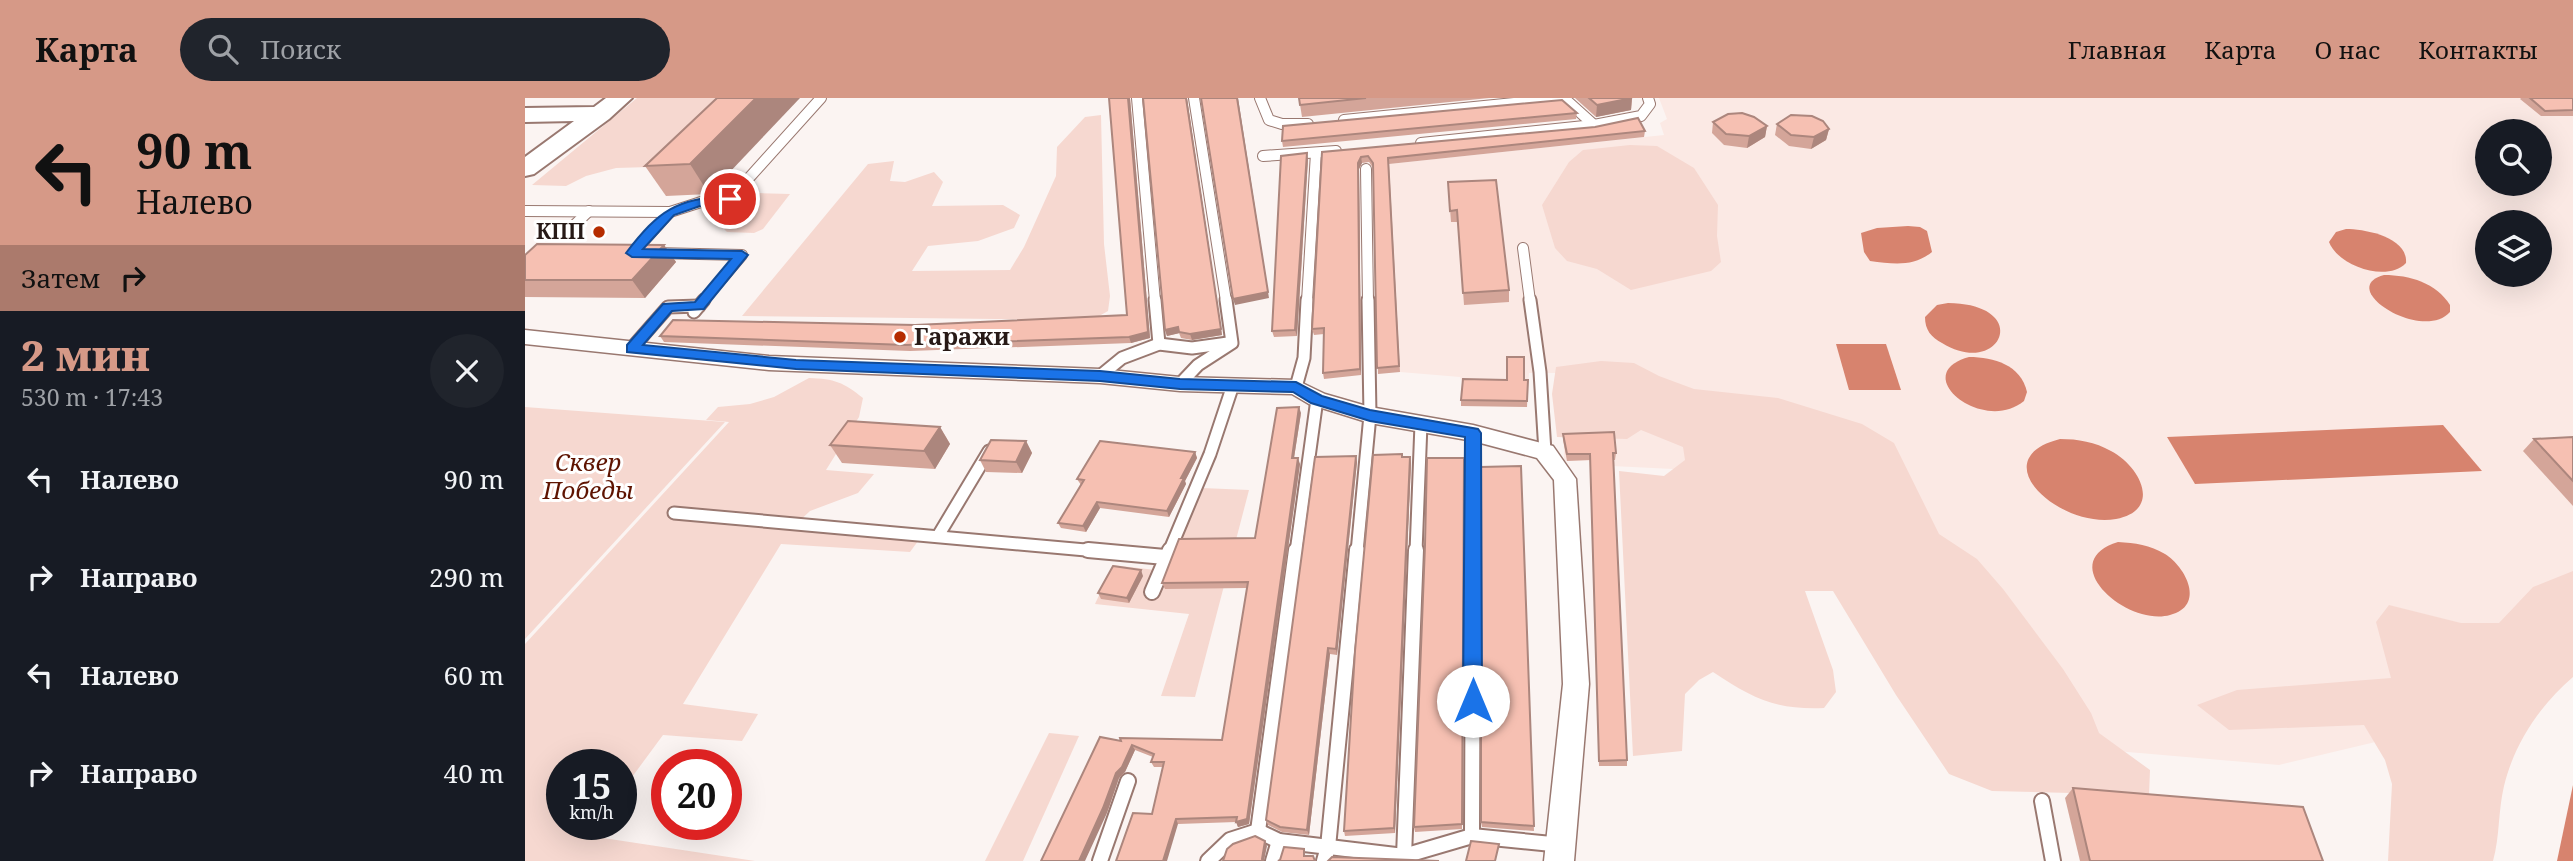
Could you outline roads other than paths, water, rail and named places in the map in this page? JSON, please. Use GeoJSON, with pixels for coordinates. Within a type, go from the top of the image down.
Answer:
{"type":"FeatureCollection","features":[{"type":"Feature","properties":{"kind":"main road"},"geometry":{"type":"LineString","coordinates":[[525,169],[621,98]]}},
{"type":"Feature","properties":{"kind":"main road"},"geometry":{"type":"LineString","coordinates":[[525,114],[601,114]]}},
{"type":"Feature","properties":{"kind":"street"},"geometry":{"type":"LineString","coordinates":[[525,337],[796,365],[1100,376],[1180,384],[1296,387],[1317,399],[1370,415],[1473,433],[1545,452],[1565,479],[1577,684],[1561,853]]}},
{"type":"Feature","properties":{"kind":"lane"},"geometry":{"type":"LineString","coordinates":[[525,211],[670,212],[701,202],[730,199],[821,98]]}},
{"type":"Feature","properties":{"kind":"lane"},"geometry":{"type":"LineString","coordinates":[[1137,98],[1159,344]]}},
{"type":"Feature","properties":{"kind":"lane"},"geometry":{"type":"LineString","coordinates":[[1194,98],[1231,343]]}},
{"type":"Feature","properties":{"kind":"lane"},"geometry":{"type":"LineString","coordinates":[[1260,98],[1269,120],[1295,125],[1322,123]]}},
{"type":"Feature","properties":{"kind":"lane"},"geometry":{"type":"LineString","coordinates":[[1335,121],[1564,98],[1594,125]]}},
{"type":"Feature","properties":{"kind":"lane"},"geometry":{"type":"LineString","coordinates":[[1409,144],[1594,125],[1641,116],[1650,104],[1648,98]]}},
{"type":"Feature","properties":{"kind":"lane"},"geometry":{"type":"LineString","coordinates":[[1263,156],[1343,150]]}},
{"type":"Feature","properties":{"kind":"lane"},"geometry":{"type":"LineString","coordinates":[[1296,387],[1304,358],[1316,153]]}},
{"type":"Feature","properties":{"kind":"lane"},"geometry":{"type":"LineString","coordinates":[[1326,854],[1370,415],[1366,169]]}},
{"type":"Feature","properties":{"kind":"lane"},"geometry":{"type":"LineString","coordinates":[[568,231],[589,211]]}},
{"type":"Feature","properties":{"kind":"lane"},"geometry":{"type":"LineString","coordinates":[[632,253],[670,212]]}},
{"type":"Feature","properties":{"kind":"lane"},"geometry":{"type":"LineString","coordinates":[[1523,248],[1540,372],[1545,452]]}},
{"type":"Feature","properties":{"kind":"lane"},"geometry":{"type":"LineString","coordinates":[[621,253],[742,255],[697,309],[668,307],[632,348]]}},
{"type":"Feature","properties":{"kind":"lane"},"geometry":{"type":"LineString","coordinates":[[1100,376],[1122,358],[1159,344],[1192,348],[1231,343]]}},
{"type":"Feature","properties":{"kind":"lane"},"geometry":{"type":"LineString","coordinates":[[1180,384],[1198,365],[1231,343]]}},
{"type":"Feature","properties":{"kind":"lane"},"geometry":{"type":"LineString","coordinates":[[1152,592],[1210,454],[1233,385]]}},
{"type":"Feature","properties":{"kind":"lane"},"geometry":{"type":"LineString","coordinates":[[1258,831],[1317,399]]}},
{"type":"Feature","properties":{"kind":"lane"},"geometry":{"type":"LineString","coordinates":[[1400,858],[1421,424]]}},
{"type":"Feature","properties":{"kind":"lane"},"geometry":{"type":"LineString","coordinates":[[1472,836],[1473,433]]}},
{"type":"Feature","properties":{"kind":"lane"},"geometry":{"type":"LineString","coordinates":[[939,536],[989,451]]}},
{"type":"Feature","properties":{"kind":"lane"},"geometry":{"type":"LineString","coordinates":[[674,513],[1165,557]]}},
{"type":"Feature","properties":{"kind":"lane"},"geometry":{"type":"LineString","coordinates":[[1100,861],[1128,781]]}},
{"type":"Feature","properties":{"kind":"lane"},"geometry":{"type":"LineString","coordinates":[[2042,801],[2053,861]]}},
{"type":"Feature","properties":{"kind":"lane"},"geometry":{"type":"LineString","coordinates":[[1208,861],[1230,840],[1258,831],[1279,841],[1326,854],[1400,858],[1472,836],[1561,853]]}},
{"type":"Feature","properties":{"kind":"lane"},"geometry":{"type":"LineString","coordinates":[[1272,861],[1279,841]]}},
{"type":"Feature","properties":{"kind":"place","name":"КПП"},"geometry":{"type":"Point","coordinates":[599,232]}},
{"type":"Feature","properties":{"kind":"place","name":"Гаражи"},"geometry":{"type":"Point","coordinates":[900,337]}},
{"type":"Feature","properties":{"kind":"park label","name":"Сквер Победы"},"geometry":{"type":"Point","coordinates":[588,477]}}]}
